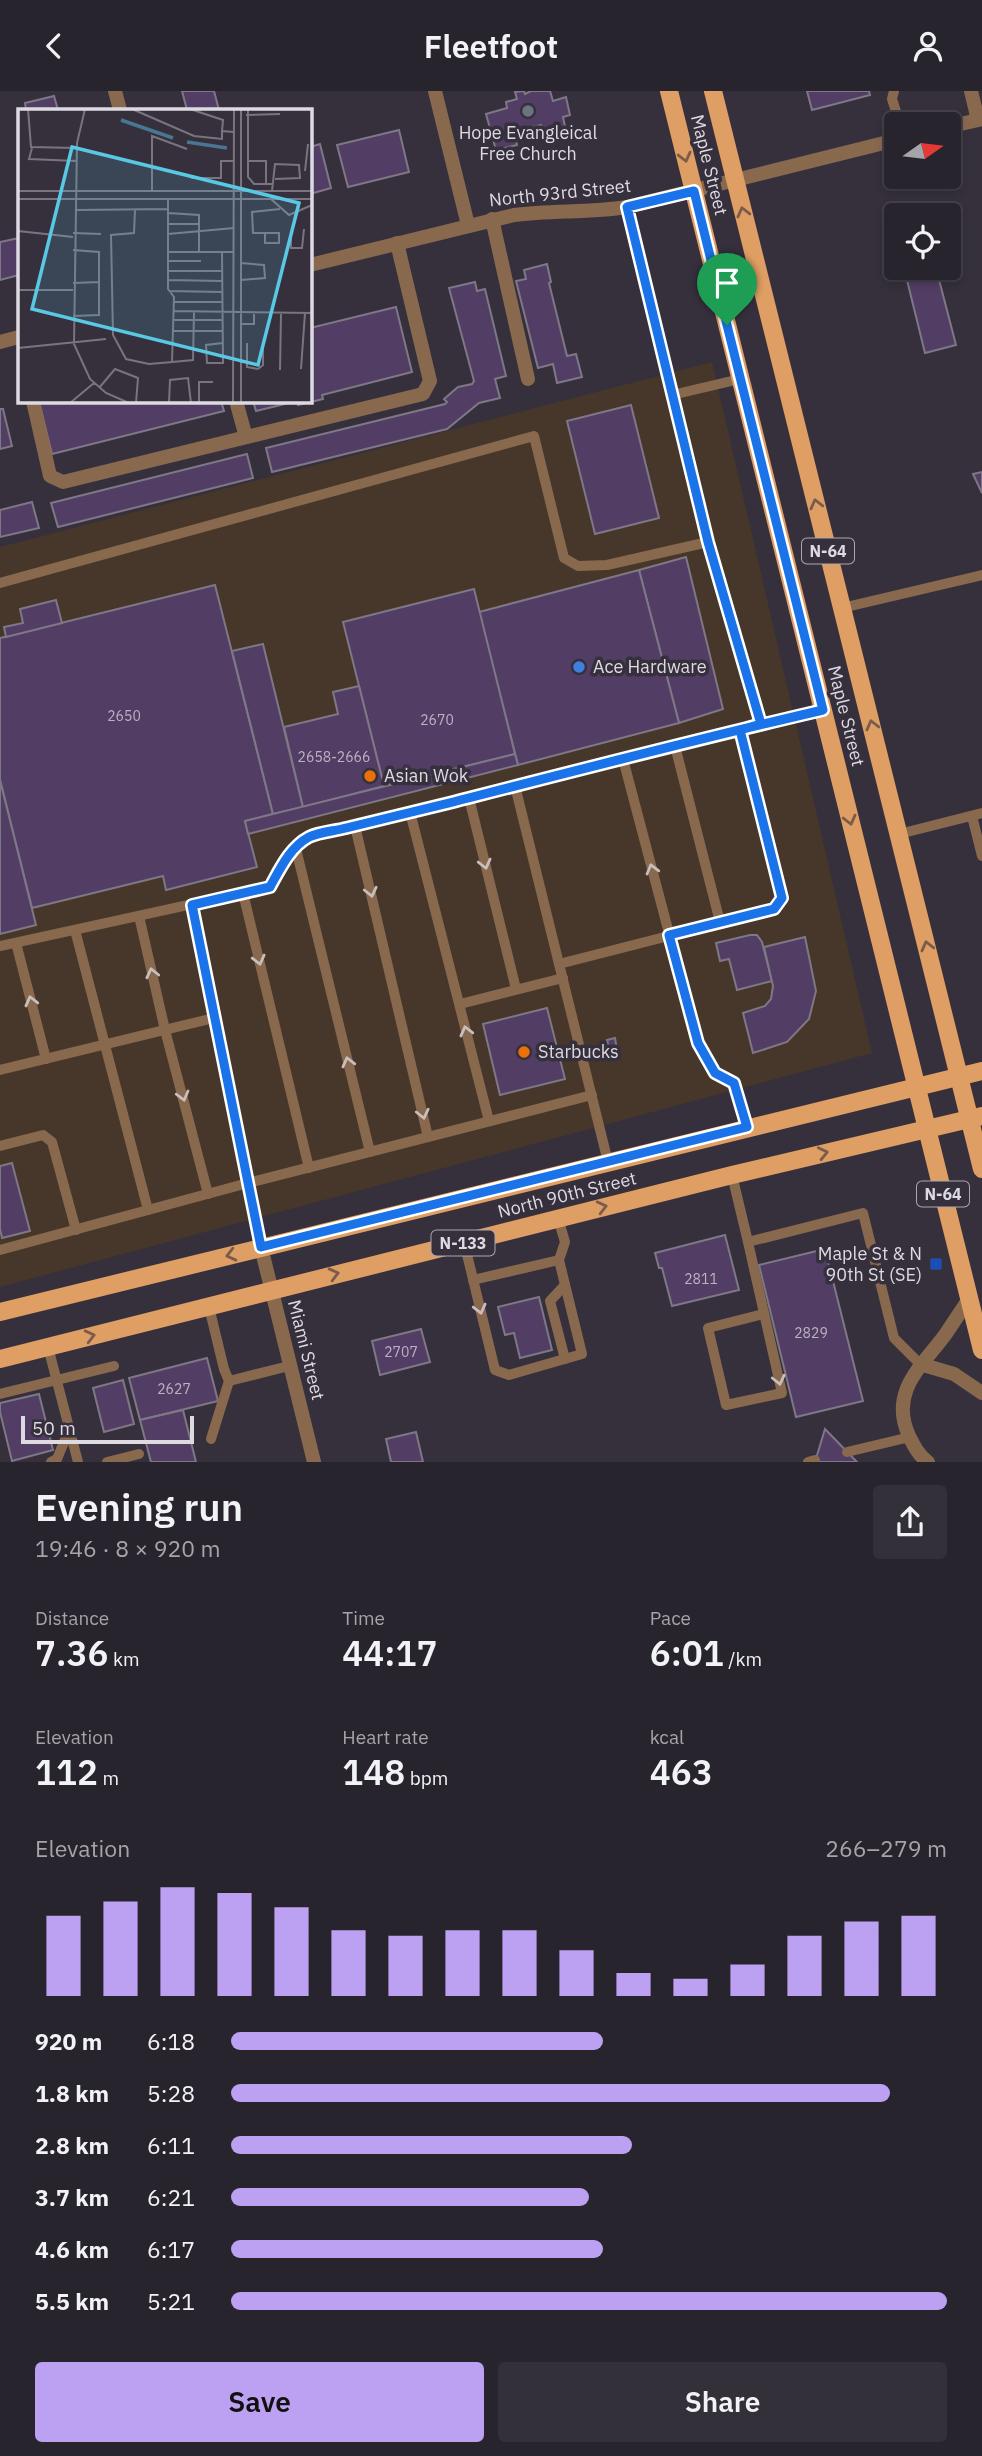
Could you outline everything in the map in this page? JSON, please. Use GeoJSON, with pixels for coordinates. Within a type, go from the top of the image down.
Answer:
{"type":"FeatureCollection","features":[{"type":"Feature","properties":{"kind":"main road","name":"Maple Street"},"geometry":{"type":"LineString","coordinates":[[669,91],[982,1350]]}},
{"type":"Feature","properties":{"kind":"main road","name":"Maple Street"},"geometry":{"type":"LineString","coordinates":[[713,91],[959,1076],[976,1117],[982,1169]]}},
{"type":"Feature","properties":{"kind":"main road","name":"North 90th Street"},"geometry":{"type":"LineString","coordinates":[[0,1312],[982,1071]]}},
{"type":"Feature","properties":{"kind":"main road","name":"North 90th Street"},"geometry":{"type":"LineString","coordinates":[[0,1359],[558,1218],[976,1117]]}},
{"type":"Feature","properties":{"kind":"street"},"geometry":{"type":"LineString","coordinates":[[115,91],[120,109]]}},
{"type":"Feature","properties":{"kind":"street"},"geometry":{"type":"LineString","coordinates":[[435,91],[468,225]]}},
{"type":"Feature","properties":{"kind":"street"},"geometry":{"type":"LineString","coordinates":[[961,124],[980,120],[971,91]]}},
{"type":"Feature","properties":{"kind":"street","name":"North 93rd Street"},"geometry":{"type":"LineString","coordinates":[[312,264],[492,219],[532,212],[596,211],[627,207],[884,143]]}},
{"type":"Feature","properties":{"kind":"street"},"geometry":{"type":"LineString","coordinates":[[492,219],[528,379]]}},
{"type":"Feature","properties":{"kind":"street"},"geometry":{"type":"LineString","coordinates":[[33,403],[50,476],[63,482],[423,394],[430,381],[397,243]]}},
{"type":"Feature","properties":{"kind":"street"},"geometry":{"type":"LineString","coordinates":[[0,342],[18,339]]}},
{"type":"Feature","properties":{"kind":"street"},"geometry":{"type":"LineString","coordinates":[[237,403],[246,437]]}},
{"type":"Feature","properties":{"kind":"street","name":"Miami Street"},"geometry":{"type":"LineString","coordinates":[[261,1247],[314,1462]]}},
{"type":"Feature","properties":{"kind":"street"},"geometry":{"type":"LineString","coordinates":[[928,1462],[915,1448],[903,1422],[902,1403],[920,1364],[944,1336],[969,1299]]}},
{"type":"Feature","properties":{"kind":"street"},"geometry":{"type":"LineString","coordinates":[[920,1364],[954,1374],[982,1393]]}},
{"type":"Feature","properties":{"kind":"lane"},"geometry":{"type":"LineString","coordinates":[[894,91],[892,99],[896,112]]}},
{"type":"Feature","properties":{"kind":"lane"},"geometry":{"type":"LineString","coordinates":[[627,207],[708,542],[761,724]]}},
{"type":"Feature","properties":{"kind":"lane"},"geometry":{"type":"LineString","coordinates":[[672,395],[740,379]]}},
{"type":"Feature","properties":{"kind":"lane"},"geometry":{"type":"LineString","coordinates":[[0,583],[534,436],[564,558],[578,566],[607,565],[708,542]]}},
{"type":"Feature","properties":{"kind":"lane"},"geometry":{"type":"LineString","coordinates":[[842,608],[982,575]]}},
{"type":"Feature","properties":{"kind":"lane"},"geometry":{"type":"LineString","coordinates":[[0,946],[270,887],[287,857],[309,837],[823,710]]}},
{"type":"Feature","properties":{"kind":"lane"},"geometry":{"type":"LineString","coordinates":[[559,964],[774,909],[782,898],[740,730]]}},
{"type":"Feature","properties":{"kind":"lane"},"geometry":{"type":"LineString","coordinates":[[674,746],[720,922]]}},
{"type":"Feature","properties":{"kind":"lane"},"geometry":{"type":"LineString","coordinates":[[623,759],[698,1043],[715,1073],[734,1083],[747,1127]]}},
{"type":"Feature","properties":{"kind":"lane"},"geometry":{"type":"LineString","coordinates":[[515,786],[608,1162]]}},
{"type":"Feature","properties":{"kind":"lane"},"geometry":{"type":"LineString","coordinates":[[469,798],[516,989]]}},
{"type":"Feature","properties":{"kind":"lane"},"geometry":{"type":"LineString","coordinates":[[410,812],[489,1121]]}},
{"type":"Feature","properties":{"kind":"lane"},"geometry":{"type":"LineString","coordinates":[[899,834],[977,814],[982,856]]}},
{"type":"Feature","properties":{"kind":"lane"},"geometry":{"type":"LineString","coordinates":[[355,826],[428,1137]]}},
{"type":"Feature","properties":{"kind":"lane"},"geometry":{"type":"LineString","coordinates":[[296,849],[370,1152]]}},
{"type":"Feature","properties":{"kind":"lane"},"geometry":{"type":"LineString","coordinates":[[243,893],[309,1168]]}},
{"type":"Feature","properties":{"kind":"lane"},"geometry":{"type":"LineString","coordinates":[[192,905],[261,1247]]}},
{"type":"Feature","properties":{"kind":"lane"},"geometry":{"type":"LineString","coordinates":[[139,916],[165,1030],[208,1194]]}},
{"type":"Feature","properties":{"kind":"lane"},"geometry":{"type":"LineString","coordinates":[[75,930],[148,1210]]}},
{"type":"Feature","properties":{"kind":"lane"},"geometry":{"type":"LineString","coordinates":[[16,943],[46,1059]]}},
{"type":"Feature","properties":{"kind":"lane"},"geometry":{"type":"LineString","coordinates":[[460,1004],[563,978]]}},
{"type":"Feature","properties":{"kind":"lane"},"geometry":{"type":"LineString","coordinates":[[0,1070],[214,1018]]}},
{"type":"Feature","properties":{"kind":"lane"},"geometry":{"type":"LineString","coordinates":[[0,1250],[592,1095]]}},
{"type":"Feature","properties":{"kind":"lane"},"geometry":{"type":"LineString","coordinates":[[0,1146],[43,1135],[52,1142],[76,1230]]}},
{"type":"Feature","properties":{"kind":"lane"},"geometry":{"type":"LineString","coordinates":[[732,1175],[782,1393],[726,1405],[708,1328],[763,1314]]}},
{"type":"Feature","properties":{"kind":"lane"},"geometry":{"type":"LineString","coordinates":[[748,1242],[863,1213],[894,1338],[920,1364]]}},
{"type":"Feature","properties":{"kind":"lane"},"geometry":{"type":"LineString","coordinates":[[464,1242],[495,1370],[509,1375],[582,1354],[559,1260],[565,1242],[558,1218]]}},
{"type":"Feature","properties":{"kind":"lane"},"geometry":{"type":"LineString","coordinates":[[473,1280],[559,1260]]}},
{"type":"Feature","properties":{"kind":"lane"},"geometry":{"type":"LineString","coordinates":[[565,1285],[550,1301],[565,1359]]}},
{"type":"Feature","properties":{"kind":"lane"},"geometry":{"type":"LineString","coordinates":[[209,1307],[223,1369],[229,1381],[211,1439]]}},
{"type":"Feature","properties":{"kind":"lane"},"geometry":{"type":"LineString","coordinates":[[48,1347],[78,1462]]}},
{"type":"Feature","properties":{"kind":"lane"},"geometry":{"type":"LineString","coordinates":[[0,1394],[114,1366]]}},
{"type":"Feature","properties":{"kind":"lane"},"geometry":{"type":"LineString","coordinates":[[229,1381],[289,1366]]}},
{"type":"Feature","properties":{"kind":"lane"},"geometry":{"type":"LineString","coordinates":[[51,1462],[57,1459],[69,1430]]}},
{"type":"Feature","properties":{"kind":"lane"},"geometry":{"type":"LineString","coordinates":[[848,1452],[910,1437]]}},
{"type":"Feature","properties":{"kind":"lane"},"geometry":{"type":"LineString","coordinates":[[107,1462],[139,1454]]}},
{"type":"Feature","properties":{"kind":"shaded area"},"geometry":{"type":"Polygon","coordinates":[[[712,362],[872,1053],[0,1287],[0,547],[712,362]]]}},
{"type":"Feature","properties":{"kind":"building"},"geometry":{"type":"Polygon","coordinates":[[[182,91],[214,91],[219,109],[187,109],[182,91]]]}},
{"type":"Feature","properties":{"kind":"building"},"geometry":{"type":"Polygon","coordinates":[[[524,91],[525,94],[531,91],[550,91],[553,101],[566,97],[570,115],[563,117],[566,131],[544,136],[541,125],[514,132],[517,145],[496,150],[486,114],[507,108],[506,102],[517,99],[515,92],[524,91]]]}},
{"type":"Feature","properties":{"kind":"building"},"geometry":{"type":"Polygon","coordinates":[[[807,91],[869,91],[870,95],[812,110],[807,91]]]}},
{"type":"Feature","properties":{"kind":"building"},"geometry":{"type":"Polygon","coordinates":[[[54,96],[58,109],[26,109],[25,103],[54,96]]]}},
{"type":"Feature","properties":{"kind":"building"},"geometry":{"type":"Polygon","coordinates":[[[399,130],[409,172],[348,187],[337,145],[399,130]]]}},
{"type":"Feature","properties":{"kind":"building"},"geometry":{"type":"Polygon","coordinates":[[[320,144],[331,188],[312,193],[312,146],[320,144]]]}},
{"type":"Feature","properties":{"kind":"building"},"geometry":{"type":"Polygon","coordinates":[[[18,238],[18,275],[0,280],[0,242],[18,238]]]}},
{"type":"Feature","properties":{"kind":"building"},"geometry":{"type":"Polygon","coordinates":[[[547,264],[567,356],[576,354],[582,377],[557,383],[553,364],[538,368],[516,281],[526,279],[524,270],[547,264]]]}},
{"type":"Feature","properties":{"kind":"building"},"geometry":{"type":"Polygon","coordinates":[[[907,280],[939,280],[956,345],[925,353],[907,280]]]}},
{"type":"Feature","properties":{"kind":"building"},"geometry":{"type":"Polygon","coordinates":[[[475,282],[477,291],[485,289],[506,376],[495,379],[500,398],[479,403],[447,429],[272,472],[266,448],[445,404],[447,402],[444,399],[458,387],[472,384],[474,381],[449,288],[475,282]]]}},
{"type":"Feature","properties":{"kind":"building"},"geometry":{"type":"Polygon","coordinates":[[[396,307],[412,372],[322,395],[323,399],[312,402],[312,328],[396,307]]]}},
{"type":"Feature","properties":{"kind":"building"},"geometry":{"type":"Polygon","coordinates":[[[39,403],[222,403],[224,411],[52,454],[39,403]]]}},
{"type":"Feature","properties":{"kind":"building"},"geometry":{"type":"Polygon","coordinates":[[[254,403],[289,403],[256,411],[254,403]]]}},
{"type":"Feature","properties":{"kind":"building"},"geometry":{"type":"Polygon","coordinates":[[[631,405],[659,518],[595,534],[567,421],[631,405]]]}},
{"type":"Feature","properties":{"kind":"building"},"geometry":{"type":"Polygon","coordinates":[[[0,409],[3,409],[12,446],[0,449],[0,409]]]}},
{"type":"Feature","properties":{"kind":"building"},"geometry":{"type":"Polygon","coordinates":[[[247,454],[253,478],[58,527],[51,503],[247,454]]]}},
{"type":"Feature","properties":{"kind":"building"},"geometry":{"type":"Polygon","coordinates":[[[982,472],[982,493],[973,474],[982,472]]]}},
{"type":"Feature","properties":{"kind":"building"},"geometry":{"type":"Polygon","coordinates":[[[32,502],[39,528],[0,537],[0,510],[32,502]]]}},
{"type":"Feature","properties":{"kind":"building"},"geometry":{"type":"Polygon","coordinates":[[[686,557],[723,709],[679,723],[639,570],[686,557]]]}},
{"type":"Feature","properties":{"kind":"building","name":"Ace Hardware"},"geometry":{"type":"Polygon","coordinates":[[[639,570],[679,723],[518,765],[479,612],[639,570]]]}},
{"type":"Feature","properties":{"kind":"building"},"geometry":{"type":"Polygon","coordinates":[[[215,585],[273,814],[245,821],[257,867],[166,890],[163,876],[32,908],[0,780],[0,638],[215,585]]]}},
{"type":"Feature","properties":{"kind":"building"},"geometry":{"type":"Polygon","coordinates":[[[474,589],[515,754],[384,786],[343,622],[474,589]]]}},
{"type":"Feature","properties":{"kind":"building"},"geometry":{"type":"Polygon","coordinates":[[[56,600],[62,623],[6,637],[4,627],[23,623],[20,609],[56,600]]]}},
{"type":"Feature","properties":{"kind":"building"},"geometry":{"type":"Polygon","coordinates":[[[263,644],[303,807],[273,814],[232,651],[263,644]]]}},
{"type":"Feature","properties":{"kind":"building"},"geometry":{"type":"Polygon","coordinates":[[[359,686],[384,786],[303,807],[284,727],[338,714],[333,692],[359,686]]]}},
{"type":"Feature","properties":{"kind":"building"},"geometry":{"type":"Polygon","coordinates":[[[515,754],[518,765],[248,834],[245,821],[515,754]]]}},
{"type":"Feature","properties":{"kind":"building"},"geometry":{"type":"Polygon","coordinates":[[[0,780],[36,925],[0,934],[0,780]]]}},
{"type":"Feature","properties":{"kind":"building"},"geometry":{"type":"Polygon","coordinates":[[[757,935],[762,942],[772,981],[737,990],[729,959],[720,961],[716,943],[757,935]]]}},
{"type":"Feature","properties":{"kind":"building"},"geometry":{"type":"Polygon","coordinates":[[[805,937],[816,991],[809,1019],[787,1042],[753,1053],[743,1013],[765,1006],[771,999],[773,986],[764,947],[805,937]]]}},
{"type":"Feature","properties":{"kind":"building","name":"Starbucks"},"geometry":{"type":"Polygon","coordinates":[[[547,1008],[565,1079],[500,1095],[483,1024],[547,1008]]]}},
{"type":"Feature","properties":{"kind":"building"},"geometry":{"type":"Polygon","coordinates":[[[615,1038],[617,1050],[610,1052],[607,1040],[615,1038]]]}},
{"type":"Feature","properties":{"kind":"building"},"geometry":{"type":"Polygon","coordinates":[[[12,1163],[30,1231],[2,1238],[0,1166],[12,1163]]]}},
{"type":"Feature","properties":{"kind":"building"},"geometry":{"type":"Polygon","coordinates":[[[725,1235],[739,1290],[672,1306],[655,1253],[725,1235]]]}},
{"type":"Feature","properties":{"kind":"building"},"geometry":{"type":"Polygon","coordinates":[[[825,1249],[863,1401],[796,1417],[759,1265],[825,1249]]]}},
{"type":"Feature","properties":{"kind":"building"},"geometry":{"type":"Polygon","coordinates":[[[539,1297],[552,1350],[520,1358],[514,1333],[505,1335],[498,1307],[539,1297]]]}},
{"type":"Feature","properties":{"kind":"building"},"geometry":{"type":"Polygon","coordinates":[[[421,1329],[430,1362],[380,1375],[372,1341],[421,1329]]]}},
{"type":"Feature","properties":{"kind":"building"},"geometry":{"type":"Polygon","coordinates":[[[207,1358],[218,1401],[140,1420],[129,1378],[207,1358]]]}},
{"type":"Feature","properties":{"kind":"building"},"geometry":{"type":"Polygon","coordinates":[[[123,1380],[134,1424],[104,1432],[93,1388],[123,1380]]]}},
{"type":"Feature","properties":{"kind":"building"},"geometry":{"type":"Polygon","coordinates":[[[39,1394],[53,1450],[12,1461],[0,1403],[39,1394]]]}},
{"type":"Feature","properties":{"kind":"building"},"geometry":{"type":"Polygon","coordinates":[[[183,1410],[196,1462],[151,1462],[140,1420],[183,1410]]]}},
{"type":"Feature","properties":{"kind":"building"},"geometry":{"type":"Polygon","coordinates":[[[825,1429],[857,1462],[815,1462],[825,1429]]]}},
{"type":"Feature","properties":{"kind":"building"},"geometry":{"type":"Polygon","coordinates":[[[416,1432],[423,1462],[391,1462],[386,1439],[416,1432]]]}},
{"type":"Feature","properties":{"kind":"place","name":"Hope Evangleical Free Church"},"geometry":{"type":"Point","coordinates":[528,111]}},
{"type":"Feature","properties":{"kind":"place","name":"Ace Hardware"},"geometry":{"type":"Point","coordinates":[579,667]}},
{"type":"Feature","properties":{"kind":"place","name":"Asian Wok"},"geometry":{"type":"Point","coordinates":[370,776]}},
{"type":"Feature","properties":{"kind":"place","name":"Starbucks"},"geometry":{"type":"Point","coordinates":[524,1052]}},
{"type":"Feature","properties":{"kind":"place","name":"Maple St & N 90th St (SE)"},"geometry":{"type":"Point","coordinates":[936,1264]}},
{"type":"Feature","properties":{"kind":"route"},"geometry":{"type":"LineString","coordinates":[[727,325],[694,191],[627,207],[708,542],[761,724],[740,730],[782,898],[774,909],[669,935],[698,1043],[715,1073],[734,1083],[747,1127],[261,1247],[192,905],[270,887],[287,857],[309,837],[761,724],[823,710],[727,325]]}}]}
